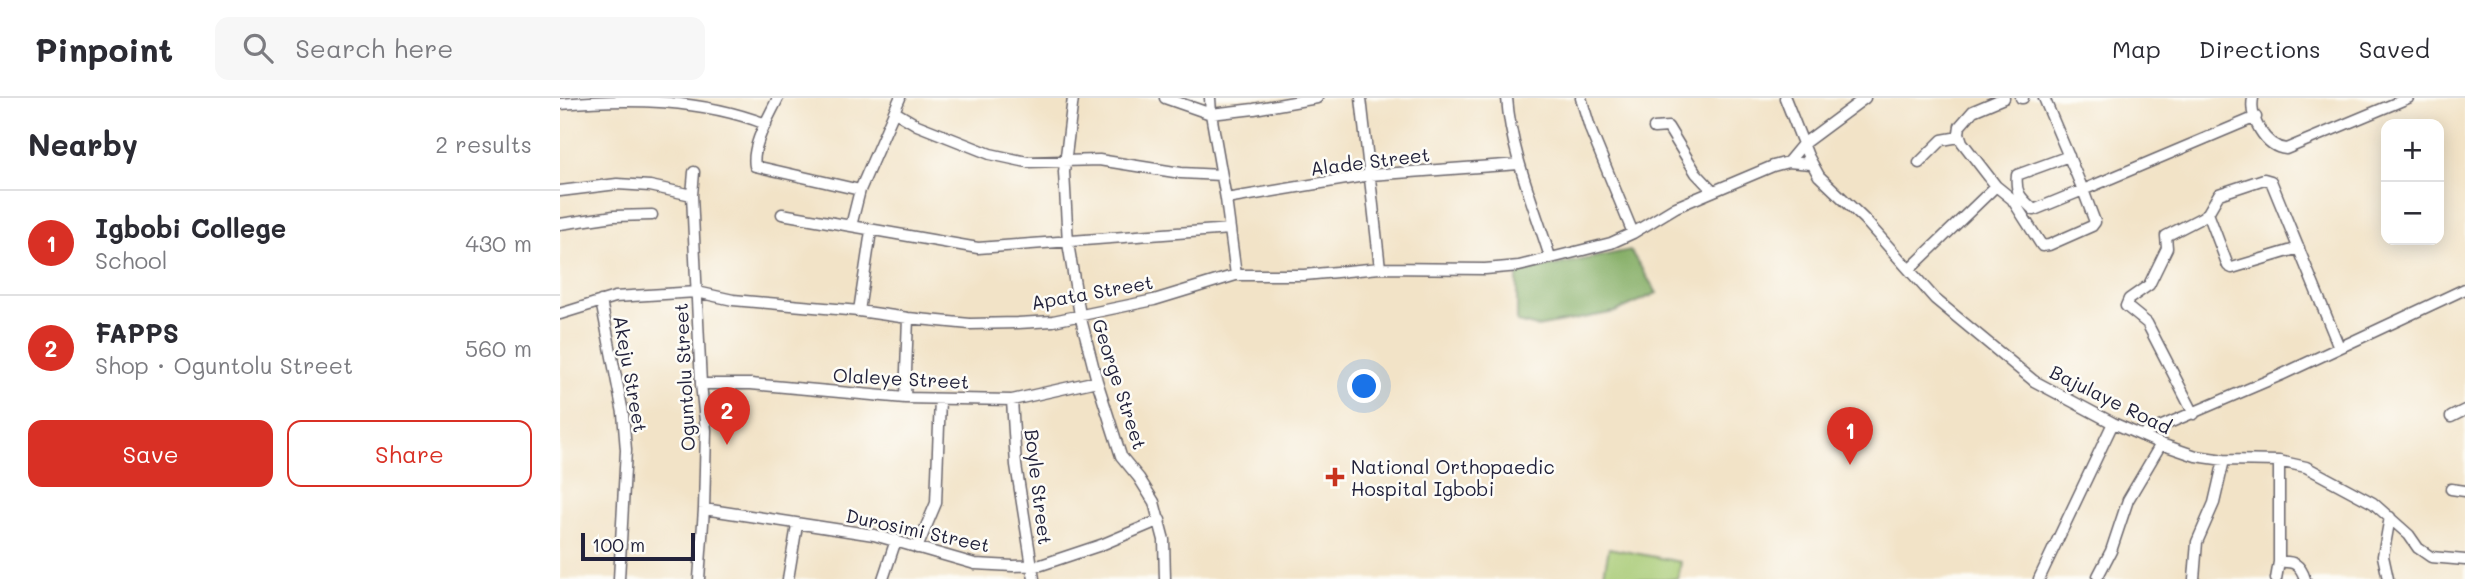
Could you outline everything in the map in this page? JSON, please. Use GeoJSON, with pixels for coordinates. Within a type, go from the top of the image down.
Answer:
{"type":"FeatureCollection","features":[{"type":"Feature","properties":{"kind":"street"},"geometry":{"type":"LineString","coordinates":[[778,98],[766,124],[755,166],[860,190]]}},
{"type":"Feature","properties":{"kind":"street"},"geometry":{"type":"LineString","coordinates":[[851,226],[860,190],[900,98]]}},
{"type":"Feature","properties":{"kind":"street","name":"George Street"},"geometry":{"type":"LineString","coordinates":[[1073,98],[1065,162],[1068,243],[1080,314],[1097,381],[1121,456],[1154,502],[1160,520],[1164,540],[1165,579]]}},
{"type":"Feature","properties":{"kind":"street"},"geometry":{"type":"LineString","coordinates":[[1165,98],[1211,114],[1317,98]]}},
{"type":"Feature","properties":{"kind":"street"},"geometry":{"type":"LineString","coordinates":[[1210,98],[1236,275]]}},
{"type":"Feature","properties":{"kind":"street"},"geometry":{"type":"LineString","coordinates":[[1361,98],[1380,268]]}},
{"type":"Feature","properties":{"kind":"street"},"geometry":{"type":"LineString","coordinates":[[1507,98],[1508,117],[1519,164],[1550,257]]}},
{"type":"Feature","properties":{"kind":"street"},"geometry":{"type":"LineString","coordinates":[[1581,98],[1630,234]]}},
{"type":"Feature","properties":{"kind":"street","name":"Bajulaye Road"},"geometry":{"type":"LineString","coordinates":[[1785,98],[1811,164],[1819,176],[1864,219],[1935,299],[2034,381],[2113,423],[2196,456],[2224,460],[2279,461],[2306,467],[2373,503],[2409,535],[2418,548],[2431,557],[2465,560]]}},
{"type":"Feature","properties":{"kind":"street"},"geometry":{"type":"LineString","coordinates":[[1788,162],[1803,144],[1866,98]]}},
{"type":"Feature","properties":{"kind":"street"},"geometry":{"type":"LineString","coordinates":[[2004,98],[1973,111],[1960,126],[1959,137],[1996,186],[2012,199],[2042,246],[2057,242],[2092,226],[2095,222],[2044,98]]}},
{"type":"Feature","properties":{"kind":"street"},"geometry":{"type":"LineString","coordinates":[[2253,98],[2252,106],[2268,142],[2277,148],[2286,149],[2408,98]]}},
{"type":"Feature","properties":{"kind":"street"},"geometry":{"type":"LineString","coordinates":[[560,104],[673,102],[738,113],[766,124]]}},
{"type":"Feature","properties":{"kind":"street"},"geometry":{"type":"LineString","coordinates":[[895,112],[918,125],[990,154],[1027,162],[1100,160],[1181,173],[1221,175]]}},
{"type":"Feature","properties":{"kind":"street"},"geometry":{"type":"LineString","coordinates":[[2068,156],[2017,175],[2016,188],[2034,210],[2256,117]]}},
{"type":"Feature","properties":{"kind":"street"},"geometry":{"type":"LineString","coordinates":[[1654,128],[1668,127],[1696,173],[1713,191]]}},
{"type":"Feature","properties":{"kind":"street"},"geometry":{"type":"LineString","coordinates":[[1919,163],[1942,140],[1959,137]]}},
{"type":"Feature","properties":{"kind":"street"},"geometry":{"type":"LineString","coordinates":[[1788,162],[1811,164]]}},
{"type":"Feature","properties":{"kind":"street","name":"Apata Street"},"geometry":{"type":"LineString","coordinates":[[561,310],[639,294],[697,292],[733,300],[970,324],[1018,323],[1053,321],[1154,300],[1236,275],[1304,275],[1380,268],[1485,269],[1519,266],[1611,243],[1676,206],[1788,162]]}},
{"type":"Feature","properties":{"kind":"street","name":"Alade Street"},"geometry":{"type":"LineString","coordinates":[[1226,199],[1370,175],[1519,164]]}},
{"type":"Feature","properties":{"kind":"street","name":"Oguntolu Street"},"geometry":{"type":"LineString","coordinates":[[695,172],[692,195],[701,384],[706,430],[699,579]]}},
{"type":"Feature","properties":{"kind":"street"},"geometry":{"type":"LineString","coordinates":[[2194,414],[2147,323],[2126,306],[2129,299],[2149,285],[2167,248],[2166,236],[2208,213],[2219,194],[2264,179],[2271,181],[2339,347]]}},
{"type":"Feature","properties":{"kind":"street"},"geometry":{"type":"LineString","coordinates":[[560,191],[617,184],[650,186],[692,195]]}},
{"type":"Feature","properties":{"kind":"street"},"geometry":{"type":"LineString","coordinates":[[1910,269],[1996,186]]}},
{"type":"Feature","properties":{"kind":"street"},"geometry":{"type":"LineString","coordinates":[[2208,213],[2228,266],[2232,268],[2299,248]]}},
{"type":"Feature","properties":{"kind":"street"},"geometry":{"type":"LineString","coordinates":[[782,214],[978,248],[1230,229]]}},
{"type":"Feature","properties":{"kind":"street"},"geometry":{"type":"LineString","coordinates":[[560,224],[614,216],[652,215]]}},
{"type":"Feature","properties":{"kind":"street"},"geometry":{"type":"LineString","coordinates":[[859,312],[871,231]]}},
{"type":"Feature","properties":{"kind":"street"},"geometry":{"type":"LineString","coordinates":[[2141,435],[2194,414],[2465,289]]}},
{"type":"Feature","properties":{"kind":"street","name":"Akeju Street"},"geometry":{"type":"LineString","coordinates":[[601,301],[623,413],[626,450],[619,579]]}},
{"type":"Feature","properties":{"kind":"street"},"geometry":{"type":"LineString","coordinates":[[905,398],[908,318]]}},
{"type":"Feature","properties":{"kind":"street","name":"Olaleye Street"},"geometry":{"type":"LineString","coordinates":[[701,384],[751,384],[905,398],[1012,400],[1097,381]]}},
{"type":"Feature","properties":{"kind":"street"},"geometry":{"type":"LineString","coordinates":[[917,548],[936,503],[940,399]]}},
{"type":"Feature","properties":{"kind":"street","name":"Boyle Street"},"geometry":{"type":"LineString","coordinates":[[1012,400],[1016,465],[1034,579]]}},
{"type":"Feature","properties":{"kind":"street"},"geometry":{"type":"LineString","coordinates":[[2451,417],[2465,410]]}},
{"type":"Feature","properties":{"kind":"street"},"geometry":{"type":"LineString","coordinates":[[2039,579],[2113,423]]}},
{"type":"Feature","properties":{"kind":"street"},"geometry":{"type":"LineString","coordinates":[[2098,576],[2111,551],[2128,500],[2161,444]]}},
{"type":"Feature","properties":{"kind":"street"},"geometry":{"type":"LineString","coordinates":[[2193,579],[2197,542],[2214,503],[2224,460]]}},
{"type":"Feature","properties":{"kind":"street"},"geometry":{"type":"LineString","coordinates":[[2276,579],[2279,562],[2279,461]]}},
{"type":"Feature","properties":{"kind":"street"},"geometry":{"type":"LineString","coordinates":[[2451,489],[2465,491]]}},
{"type":"Feature","properties":{"kind":"street","name":"Durosimi Street"},"geometry":{"type":"LineString","coordinates":[[704,509],[896,540],[975,564],[1041,565],[1101,545],[1160,520]]}},
{"type":"Feature","properties":{"kind":"street"},"geometry":{"type":"LineString","coordinates":[[2388,579],[2383,556],[2390,517]]}},
{"type":"Feature","properties":{"kind":"street"},"geometry":{"type":"LineString","coordinates":[[788,579],[797,524]]}},
{"type":"Feature","properties":{"kind":"street"},"geometry":{"type":"LineString","coordinates":[[883,579],[896,540]]}},
{"type":"Feature","properties":{"kind":"street"},"geometry":{"type":"LineString","coordinates":[[2279,562],[2291,561],[2297,564],[2305,579]]}},
{"type":"Feature","properties":{"kind":"green space"},"geometry":{"type":"Polygon","coordinates":[[[1630,250],[1657,293],[1615,312],[1537,327],[1517,322],[1517,273],[1630,250]]]}},
{"type":"Feature","properties":{"kind":"green space"},"geometry":{"type":"Polygon","coordinates":[[[1609,548],[1681,562],[1678,579],[1603,579],[1609,548]]]}},
{"type":"Feature","properties":{"kind":"place","name":"FAPPS"},"geometry":{"type":"Point","coordinates":[727,445]}},
{"type":"Feature","properties":{"kind":"place","name":"Igbobi College"},"geometry":{"type":"Point","coordinates":[1850,465]}},
{"type":"Feature","properties":{"kind":"place","name":"National Orthopaedic Hospital Igbobi"},"geometry":{"type":"Point","coordinates":[1335,477]}}]}
